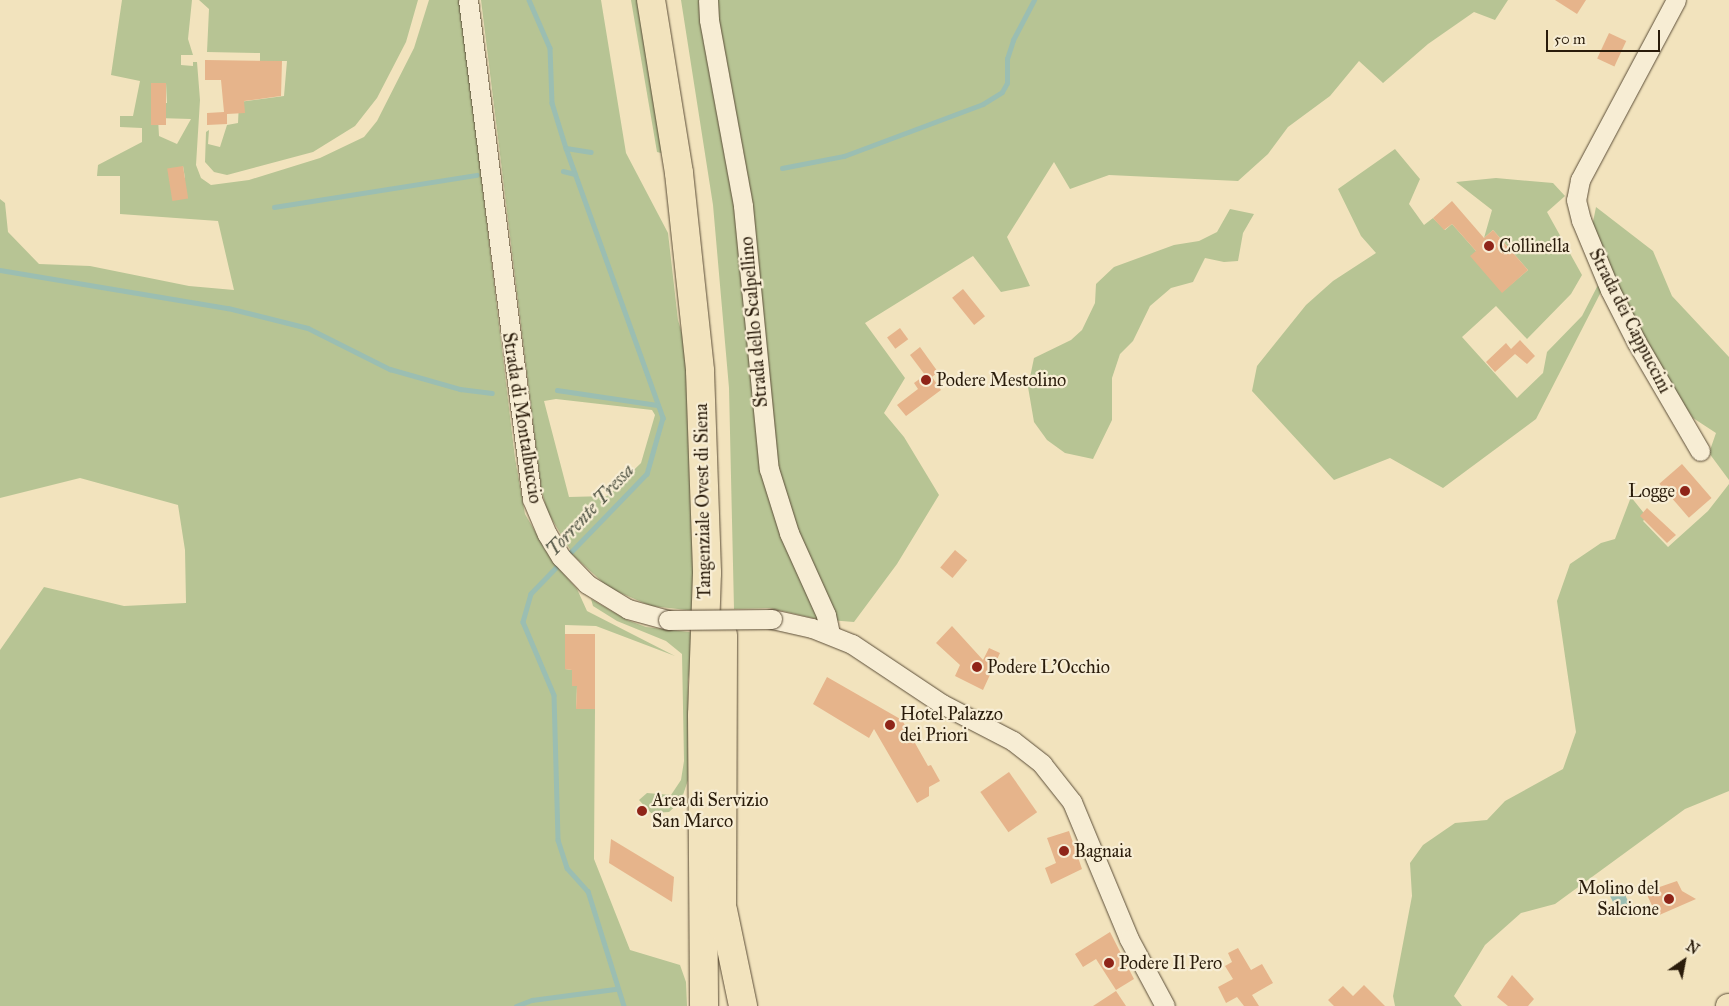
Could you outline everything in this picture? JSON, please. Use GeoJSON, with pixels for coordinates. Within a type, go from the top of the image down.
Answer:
{"type":"FeatureCollection","features":[{"type":"Feature","properties":{"kind":"highway","name":"Tangenziale Ovest di Siena"},"geometry":{"type":"LineString","coordinates":[[651,0],[679,173],[700,371],[707,572],[702,715],[704,1006]]}},
{"type":"Feature","properties":{"kind":"highway","name":"Tangenziale Ovest di Siena"},"geometry":{"type":"LineString","coordinates":[[668,0],[696,168],[708,266],[716,370],[723,527],[722,1006]]}},
{"type":"Feature","properties":{"kind":"highway"},"geometry":{"type":"LineString","coordinates":[[722,908],[743,1006]]}},
{"type":"Feature","properties":{"kind":"street","name":"Strada di Montalbuccio"},"geometry":{"type":"LineString","coordinates":[[468,0],[527,473],[532,499],[547,534],[577,574],[607,599],[634,612],[668,620],[772,619],[830,634],[881,661],[950,709],[1013,741],[1053,776],[1076,808],[1129,939],[1164,1006]]}},
{"type":"Feature","properties":{"kind":"street","name":"Strada dello Scalpellino"},"geometry":{"type":"LineString","coordinates":[[708,0],[709,20],[743,206],[769,469],[789,533],[826,615],[830,634]]}},
{"type":"Feature","properties":{"kind":"street","name":"Strada dei Cappuccini"},"geometry":{"type":"LineString","coordinates":[[1676,0],[1580,180],[1576,200],[1581,220],[1610,290],[1637,344],[1700,451]]}},
{"type":"Feature","properties":{"kind":"green space"},"geometry":{"type":"Polygon","coordinates":[[[122,0],[192,0],[188,39],[193,55],[181,55],[181,65],[193,66],[193,62],[197,62],[200,100],[196,165],[201,178],[211,185],[249,180],[320,158],[364,137],[377,121],[414,48],[429,0],[460,0],[515,458],[525,514],[552,561],[577,589],[587,611],[675,656],[596,626],[565,625],[565,669],[572,670],[572,685],[577,686],[576,709],[595,709],[594,859],[630,950],[680,965],[686,982],[687,1006],[0,1006],[0,650],[44,587],[124,606],[186,603],[185,550],[178,505],[80,478],[0,498],[0,199],[5,203],[8,232],[39,264],[90,266],[189,286],[234,290],[218,221],[120,214],[120,176],[97,176],[98,165],[142,142],[142,128],[120,127],[120,116],[133,116],[140,81],[111,75],[122,0]],[[151,83],[152,104],[167,103],[166,83],[151,83]],[[158,118],[159,136],[177,144],[191,119],[158,118]],[[183,166],[169,181],[185,178],[183,166]]]}},
{"type":"Feature","properties":{"kind":"green space"},"geometry":{"type":"Polygon","coordinates":[[[199,0],[418,0],[406,42],[377,98],[355,126],[313,152],[227,175],[214,172],[205,162],[206,132],[209,130],[208,144],[220,147],[227,125],[238,123],[239,102],[284,96],[287,61],[260,61],[260,53],[207,52],[209,9],[199,0]]]}},
{"type":"Feature","properties":{"kind":"green space"},"geometry":{"type":"Polygon","coordinates":[[[481,0],[601,0],[626,153],[668,233],[678,320],[692,368],[696,611],[651,606],[609,588],[574,556],[547,511],[541,487],[481,0]],[[556,399],[544,401],[569,497],[607,496],[641,463],[655,415],[652,410],[556,399]]]}},
{"type":"Feature","properties":{"kind":"green space"},"geometry":{"type":"Polygon","coordinates":[[[631,0],[643,0],[666,152],[657,152],[631,0]]]}},
{"type":"Feature","properties":{"kind":"green space"},"geometry":{"type":"Polygon","coordinates":[[[681,0],[1508,0],[1495,20],[1474,12],[1428,44],[1383,83],[1359,61],[1330,96],[1288,127],[1268,154],[1238,181],[1109,175],[1070,189],[1054,162],[1007,237],[1030,286],[1001,292],[973,256],[865,323],[905,378],[884,413],[904,437],[939,495],[897,564],[854,622],[817,619],[770,608],[734,609],[729,388],[713,205],[681,0]]]}},
{"type":"Feature","properties":{"kind":"green space"},"geometry":{"type":"Polygon","coordinates":[[[1395,149],[1420,179],[1409,204],[1424,225],[1433,218],[1445,230],[1452,224],[1476,251],[1502,292],[1528,270],[1493,230],[1484,238],[1492,210],[1456,182],[1496,178],[1553,183],[1565,196],[1547,212],[1582,275],[1571,294],[1527,339],[1496,306],[1462,337],[1517,398],[1543,373],[1547,352],[1582,316],[1598,285],[1603,288],[1536,419],[1443,488],[1390,458],[1334,480],[1252,391],[1257,366],[1306,305],[1333,281],[1376,253],[1361,236],[1338,189],[1395,149]]]}},
{"type":"Feature","properties":{"kind":"green space"},"geometry":{"type":"Polygon","coordinates":[[[1596,207],[1653,251],[1672,296],[1729,357],[1729,480],[1709,453],[1716,433],[1693,418],[1645,345],[1592,227],[1596,207]]]}},
{"type":"Feature","properties":{"kind":"green space"},"geometry":{"type":"Polygon","coordinates":[[[1230,209],[1254,214],[1243,233],[1238,261],[1224,262],[1205,258],[1193,282],[1171,288],[1150,306],[1133,341],[1120,354],[1112,378],[1112,420],[1093,459],[1065,453],[1047,440],[1034,422],[1028,387],[1034,358],[1071,340],[1082,330],[1095,303],[1096,284],[1114,267],[1174,245],[1199,241],[1217,232],[1230,209]]]}},
{"type":"Feature","properties":{"kind":"green space"},"geometry":{"type":"Polygon","coordinates":[[[1729,484],[1729,791],[1685,809],[1555,904],[1521,913],[1485,945],[1454,996],[1462,1006],[1395,1006],[1393,996],[1412,896],[1410,863],[1423,845],[1455,823],[1487,820],[1505,801],[1563,769],[1576,732],[1557,601],[1570,564],[1601,543],[1615,539],[1631,497],[1647,517],[1643,521],[1668,547],[1708,511],[1729,484]]]}},
{"type":"Feature","properties":{"kind":"green space"},"geometry":{"type":"Polygon","coordinates":[[[591,599],[627,620],[646,627],[697,633],[688,680],[690,774],[681,801],[669,812],[651,813],[639,800],[647,793],[671,795],[681,780],[684,761],[682,654],[666,641],[617,621],[593,606],[591,599]]]}},
{"type":"Feature","properties":{"kind":"water"},"geometry":{"type":"Polygon","coordinates":[[[1620,884],[1631,908],[1618,913],[1607,890],[1620,884]]]}},
{"type":"Feature","properties":{"kind":"building"},"geometry":{"type":"Polygon","coordinates":[[[1555,0],[1586,0],[1577,14],[1555,0]]]}},
{"type":"Feature","properties":{"kind":"building"},"geometry":{"type":"Polygon","coordinates":[[[1609,33],[1626,41],[1614,66],[1597,58],[1609,33]]]}},
{"type":"Feature","properties":{"kind":"building"},"geometry":{"type":"Polygon","coordinates":[[[205,60],[282,61],[281,96],[244,101],[245,113],[227,114],[227,124],[207,125],[207,113],[224,112],[221,80],[205,80],[205,60]]]}},
{"type":"Feature","properties":{"kind":"building"},"geometry":{"type":"Polygon","coordinates":[[[151,83],[166,83],[166,125],[151,125],[151,83]]]}},
{"type":"Feature","properties":{"kind":"building"},"geometry":{"type":"Polygon","coordinates":[[[183,166],[188,199],[172,201],[167,169],[183,166]]]}},
{"type":"Feature","properties":{"kind":"building","name":"Collinella"},"geometry":{"type":"Polygon","coordinates":[[[1452,201],[1484,238],[1493,230],[1528,270],[1502,293],[1470,256],[1476,251],[1452,224],[1444,230],[1433,218],[1452,201]]]}},
{"type":"Feature","properties":{"kind":"building"},"geometry":{"type":"Polygon","coordinates":[[[963,289],[985,316],[974,325],[952,298],[963,289]]]}},
{"type":"Feature","properties":{"kind":"building"},"geometry":{"type":"Polygon","coordinates":[[[900,328],[908,339],[895,349],[887,337],[900,328]]]}},
{"type":"Feature","properties":{"kind":"building"},"geometry":{"type":"Polygon","coordinates":[[[1520,340],[1535,356],[1527,364],[1515,354],[1495,372],[1486,362],[1506,343],[1511,349],[1520,340]]]}},
{"type":"Feature","properties":{"kind":"building","name":"Podere Mestolino"},"geometry":{"type":"Polygon","coordinates":[[[920,347],[938,372],[932,377],[941,390],[906,416],[897,405],[918,389],[914,383],[925,375],[910,355],[920,347]]]}},
{"type":"Feature","properties":{"kind":"building","name":"Logge"},"geometry":{"type":"Polygon","coordinates":[[[1682,464],[1712,498],[1689,518],[1659,484],[1682,464]]]}},
{"type":"Feature","properties":{"kind":"building"},"geometry":{"type":"Polygon","coordinates":[[[1647,508],[1676,535],[1667,543],[1640,516],[1647,508]]]}},
{"type":"Feature","properties":{"kind":"building"},"geometry":{"type":"Polygon","coordinates":[[[955,550],[967,560],[952,578],[940,568],[955,550]]]}},
{"type":"Feature","properties":{"kind":"building","name":"Podere L'Occhio"},"geometry":{"type":"Polygon","coordinates":[[[952,626],[983,660],[989,648],[1000,653],[983,690],[955,676],[960,665],[936,643],[952,626]]]}},
{"type":"Feature","properties":{"kind":"building"},"geometry":{"type":"Polygon","coordinates":[[[565,634],[595,634],[595,709],[576,709],[577,686],[572,686],[572,670],[565,669],[565,634]]]}},
{"type":"Feature","properties":{"kind":"building"},"geometry":{"type":"Polygon","coordinates":[[[827,677],[902,720],[928,766],[931,765],[940,781],[929,787],[929,796],[917,803],[874,729],[869,738],[813,704],[827,677]]]}},
{"type":"Feature","properties":{"kind":"building"},"geometry":{"type":"Polygon","coordinates":[[[1009,772],[1037,812],[1008,832],[980,792],[1009,772]]]}},
{"type":"Feature","properties":{"kind":"building","name":"Bagnaia"},"geometry":{"type":"Polygon","coordinates":[[[1069,831],[1082,869],[1051,884],[1045,868],[1056,863],[1047,838],[1069,831]]]}},
{"type":"Feature","properties":{"kind":"building"},"geometry":{"type":"Polygon","coordinates":[[[611,839],[674,877],[672,902],[609,863],[611,839]]]}},
{"type":"Feature","properties":{"kind":"building","name":"Molino del Salcione"},"geometry":{"type":"Polygon","coordinates":[[[1677,881],[1682,891],[1696,899],[1657,916],[1648,897],[1648,891],[1677,881]]]}},
{"type":"Feature","properties":{"kind":"building","name":"Podere Il Pero"},"geometry":{"type":"Polygon","coordinates":[[[1110,932],[1134,979],[1116,990],[1096,959],[1083,967],[1075,954],[1110,932]]]}},
{"type":"Feature","properties":{"kind":"building"},"geometry":{"type":"Polygon","coordinates":[[[1238,948],[1251,970],[1262,964],[1273,983],[1252,995],[1259,1006],[1244,1006],[1237,997],[1226,1003],[1218,987],[1233,979],[1225,966],[1232,962],[1228,953],[1238,948]]]}},
{"type":"Feature","properties":{"kind":"building"},"geometry":{"type":"Polygon","coordinates":[[[1512,975],[1534,999],[1528,1006],[1508,1006],[1497,997],[1512,975]]]}},
{"type":"Feature","properties":{"kind":"building"},"geometry":{"type":"Polygon","coordinates":[[[1364,985],[1385,1006],[1334,1006],[1328,1000],[1343,986],[1353,996],[1364,985]]]}},
{"type":"Feature","properties":{"kind":"building"},"geometry":{"type":"Polygon","coordinates":[[[1116,991],[1126,1006],[1093,1006],[1116,991]]]}},
{"type":"Feature","properties":{"kind":"waterway","name":"Torrente Tressa"},"geometry":{"type":"LineString","coordinates":[[529,0],[550,48],[552,103],[566,148],[663,418],[647,474],[566,558]]}},
{"type":"Feature","properties":{"kind":"waterway"},"geometry":{"type":"LineString","coordinates":[[782,168],[844,156],[983,104],[1002,92],[1007,83],[1007,59],[1013,40],[1034,0]]}},
{"type":"Feature","properties":{"kind":"waterway"},"geometry":{"type":"LineString","coordinates":[[566,148],[591,152]]}},
{"type":"Feature","properties":{"kind":"waterway"},"geometry":{"type":"LineString","coordinates":[[563,171],[575,174]]}},
{"type":"Feature","properties":{"kind":"waterway"},"geometry":{"type":"LineString","coordinates":[[274,207],[476,175]]}},
{"type":"Feature","properties":{"kind":"waterway"},"geometry":{"type":"LineString","coordinates":[[0,270],[228,308],[308,328],[390,369],[460,389],[492,393]]}},
{"type":"Feature","properties":{"kind":"waterway"},"geometry":{"type":"LineString","coordinates":[[557,390],[657,405]]}},
{"type":"Feature","properties":{"kind":"waterway","name":"Torrente Tressa"},"geometry":{"type":"LineString","coordinates":[[561,563],[531,594],[523,622],[554,695],[558,840],[567,868],[588,891],[624,1006]]}},
{"type":"Feature","properties":{"kind":"waterway"},"geometry":{"type":"LineString","coordinates":[[516,1006],[532,1000],[616,989]]}},
{"type":"Feature","properties":{"kind":"place","name":"Collinella"},"geometry":{"type":"Point","coordinates":[1489,246]}},
{"type":"Feature","properties":{"kind":"place","name":"Podere Mestolino"},"geometry":{"type":"Point","coordinates":[926,380]}},
{"type":"Feature","properties":{"kind":"place","name":"Logge"},"geometry":{"type":"Point","coordinates":[1685,491]}},
{"type":"Feature","properties":{"kind":"place","name":"Podere L'Occhio"},"geometry":{"type":"Point","coordinates":[977,667]}},
{"type":"Feature","properties":{"kind":"place","name":"Hotel Palazzo dei Priori"},"geometry":{"type":"Point","coordinates":[890,725]}},
{"type":"Feature","properties":{"kind":"place","name":"Area di Servizio San Marco"},"geometry":{"type":"Point","coordinates":[642,811]}},
{"type":"Feature","properties":{"kind":"place","name":"Bagnaia"},"geometry":{"type":"Point","coordinates":[1064,851]}},
{"type":"Feature","properties":{"kind":"place","name":"Molino del Salcione"},"geometry":{"type":"Point","coordinates":[1669,899]}},
{"type":"Feature","properties":{"kind":"place","name":"Podere Il Pero"},"geometry":{"type":"Point","coordinates":[1109,963]}}]}
